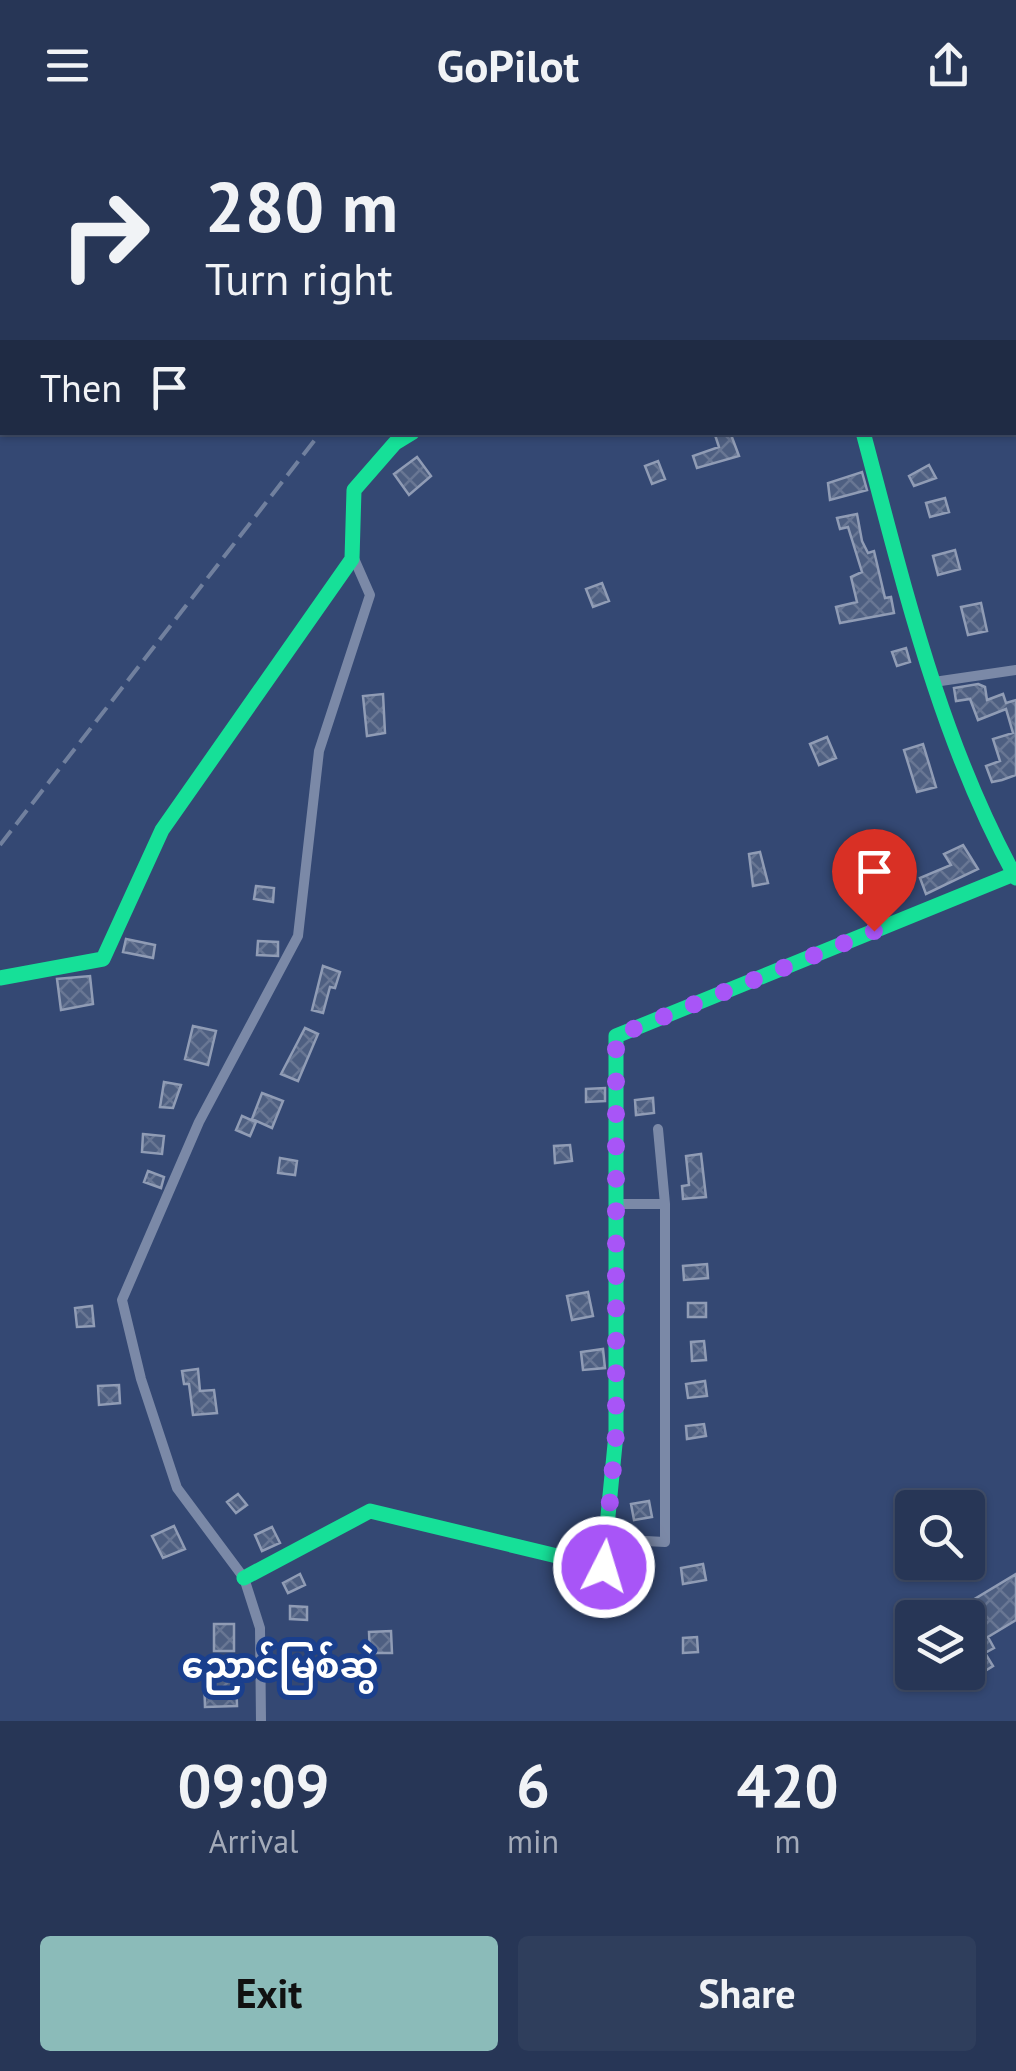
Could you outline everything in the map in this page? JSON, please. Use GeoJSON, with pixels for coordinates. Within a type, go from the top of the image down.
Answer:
{"type":"FeatureCollection","features":[{"type":"Feature","properties":{"kind":"street"},"geometry":{"type":"LineString","coordinates":[[261,1721],[260,1628],[244,1578],[177,1488],[140,1379],[122,1300],[199,1122],[298,936],[319,751],[370,595],[352,554],[354,490],[395,443],[408,435]]}},
{"type":"Feature","properties":{"kind":"street"},"geometry":{"type":"LineString","coordinates":[[244,1578],[370,1510],[604,1567],[616,1434],[616,1036],[1015,876],[990,836],[934,682],[863,435]]}},
{"type":"Feature","properties":{"kind":"street"},"geometry":{"type":"LineString","coordinates":[[0,978],[103,959],[162,830],[352,554]]}},
{"type":"Feature","properties":{"kind":"street"},"geometry":{"type":"LineString","coordinates":[[934,682],[1016,670]]}},
{"type":"Feature","properties":{"kind":"street"},"geometry":{"type":"LineString","coordinates":[[606,1538],[665,1542],[665,1204],[658,1129]]}},
{"type":"Feature","properties":{"kind":"street"},"geometry":{"type":"LineString","coordinates":[[616,1204],[665,1204]]}},
{"type":"Feature","properties":{"kind":"building"},"geometry":{"type":"Polygon","coordinates":[[[715,435],[731,435],[739,456],[697,468],[693,456],[719,447],[715,435]]]}},
{"type":"Feature","properties":{"kind":"building"},"geometry":{"type":"Polygon","coordinates":[[[417,457],[431,476],[409,495],[394,474],[417,457]]]}},
{"type":"Feature","properties":{"kind":"building"},"geometry":{"type":"Polygon","coordinates":[[[658,461],[665,479],[652,484],[645,466],[658,461]]]}},
{"type":"Feature","properties":{"kind":"building"},"geometry":{"type":"Polygon","coordinates":[[[929,465],[936,478],[914,486],[909,476],[929,465]]]}},
{"type":"Feature","properties":{"kind":"building"},"geometry":{"type":"Polygon","coordinates":[[[862,472],[867,490],[830,500],[828,483],[862,472]]]}},
{"type":"Feature","properties":{"kind":"building"},"geometry":{"type":"Polygon","coordinates":[[[945,498],[949,512],[930,517],[926,503],[945,498]]]}},
{"type":"Feature","properties":{"kind":"building"},"geometry":{"type":"Polygon","coordinates":[[[857,514],[862,541],[868,553],[874,551],[885,598],[891,597],[894,613],[840,623],[836,607],[857,602],[851,577],[862,572],[848,527],[840,529],[837,518],[857,514]]]}},
{"type":"Feature","properties":{"kind":"building"},"geometry":{"type":"Polygon","coordinates":[[[955,550],[960,569],[938,575],[933,556],[955,550]]]}},
{"type":"Feature","properties":{"kind":"building"},"geometry":{"type":"Polygon","coordinates":[[[602,583],[609,601],[593,607],[586,589],[602,583]]]}},
{"type":"Feature","properties":{"kind":"building"},"geometry":{"type":"Polygon","coordinates":[[[981,603],[987,631],[968,635],[961,607],[981,603]]]}},
{"type":"Feature","properties":{"kind":"building"},"geometry":{"type":"Polygon","coordinates":[[[906,648],[910,662],[897,666],[892,652],[906,648]]]}},
{"type":"Feature","properties":{"kind":"building"},"geometry":{"type":"Polygon","coordinates":[[[978,684],[985,687],[987,700],[1003,694],[1006,703],[1016,700],[1016,775],[992,782],[986,766],[1000,761],[993,739],[1013,733],[1006,709],[978,720],[970,699],[956,701],[954,688],[978,684]]]}},
{"type":"Feature","properties":{"kind":"building"},"geometry":{"type":"Polygon","coordinates":[[[383,694],[385,733],[367,736],[363,696],[383,694]]]}},
{"type":"Feature","properties":{"kind":"building"},"geometry":{"type":"Polygon","coordinates":[[[827,737],[836,758],[819,765],[810,744],[827,737]]]}},
{"type":"Feature","properties":{"kind":"building"},"geometry":{"type":"Polygon","coordinates":[[[923,744],[936,787],[917,792],[904,750],[923,744]]]}},
{"type":"Feature","properties":{"kind":"building"},"geometry":{"type":"Polygon","coordinates":[[[963,845],[978,869],[926,894],[920,878],[951,865],[944,854],[963,845]]]}},
{"type":"Feature","properties":{"kind":"building"},"geometry":{"type":"Polygon","coordinates":[[[760,852],[768,883],[753,886],[749,854],[760,852]]]}},
{"type":"Feature","properties":{"kind":"building"},"geometry":{"type":"Polygon","coordinates":[[[870,882],[881,903],[867,910],[856,889],[870,882]]]}},
{"type":"Feature","properties":{"kind":"building"},"geometry":{"type":"Polygon","coordinates":[[[256,886],[274,888],[273,902],[254,899],[256,886]]]}},
{"type":"Feature","properties":{"kind":"building"},"geometry":{"type":"Polygon","coordinates":[[[126,939],[155,945],[153,958],[123,952],[126,939]]]}},
{"type":"Feature","properties":{"kind":"building"},"geometry":{"type":"Polygon","coordinates":[[[258,941],[278,942],[278,956],[257,955],[258,941]]]}},
{"type":"Feature","properties":{"kind":"building"},"geometry":{"type":"Polygon","coordinates":[[[323,966],[340,972],[335,988],[330,987],[323,1013],[312,1010],[323,966]]]}},
{"type":"Feature","properties":{"kind":"building"},"geometry":{"type":"Polygon","coordinates":[[[90,976],[93,1004],[61,1010],[57,979],[90,976]]]}},
{"type":"Feature","properties":{"kind":"building"},"geometry":{"type":"Polygon","coordinates":[[[193,1026],[216,1031],[208,1065],[185,1059],[193,1026]]]}},
{"type":"Feature","properties":{"kind":"building"},"geometry":{"type":"Polygon","coordinates":[[[305,1028],[318,1034],[298,1081],[281,1074],[305,1028]]]}},
{"type":"Feature","properties":{"kind":"building"},"geometry":{"type":"Polygon","coordinates":[[[164,1082],[181,1085],[173,1108],[160,1107],[164,1082]]]}},
{"type":"Feature","properties":{"kind":"building"},"geometry":{"type":"Polygon","coordinates":[[[605,1088],[605,1101],[586,1102],[586,1089],[605,1088]]]}},
{"type":"Feature","properties":{"kind":"building"},"geometry":{"type":"Polygon","coordinates":[[[262,1093],[283,1101],[272,1128],[252,1119],[262,1093]]]}},
{"type":"Feature","properties":{"kind":"building"},"geometry":{"type":"Polygon","coordinates":[[[653,1098],[654,1113],[636,1115],[635,1100],[653,1098]]]}},
{"type":"Feature","properties":{"kind":"building"},"geometry":{"type":"Polygon","coordinates":[[[242,1116],[256,1122],[250,1136],[236,1130],[242,1116]]]}},
{"type":"Feature","properties":{"kind":"building"},"geometry":{"type":"Polygon","coordinates":[[[143,1134],[164,1136],[162,1154],[142,1152],[143,1134]]]}},
{"type":"Feature","properties":{"kind":"building"},"geometry":{"type":"Polygon","coordinates":[[[570,1145],[572,1161],[555,1163],[554,1146],[570,1145]]]}},
{"type":"Feature","properties":{"kind":"building"},"geometry":{"type":"Polygon","coordinates":[[[701,1154],[706,1197],[683,1199],[682,1186],[689,1185],[686,1156],[701,1154]]]}},
{"type":"Feature","properties":{"kind":"building"},"geometry":{"type":"Polygon","coordinates":[[[280,1158],[297,1161],[295,1175],[278,1173],[280,1158]]]}},
{"type":"Feature","properties":{"kind":"building"},"geometry":{"type":"Polygon","coordinates":[[[148,1171],[164,1177],[161,1188],[144,1182],[148,1171]]]}},
{"type":"Feature","properties":{"kind":"building"},"geometry":{"type":"Polygon","coordinates":[[[707,1264],[708,1278],[684,1280],[683,1266],[707,1264]]]}},
{"type":"Feature","properties":{"kind":"building"},"geometry":{"type":"Polygon","coordinates":[[[588,1292],[593,1316],[572,1320],[567,1296],[588,1292]]]}},
{"type":"Feature","properties":{"kind":"building"},"geometry":{"type":"Polygon","coordinates":[[[688,1303],[706,1303],[706,1317],[688,1317],[688,1303]]]}},
{"type":"Feature","properties":{"kind":"building"},"geometry":{"type":"Polygon","coordinates":[[[92,1306],[94,1326],[77,1327],[75,1308],[92,1306]]]}},
{"type":"Feature","properties":{"kind":"building"},"geometry":{"type":"Polygon","coordinates":[[[704,1341],[706,1360],[692,1361],[691,1342],[704,1341]]]}},
{"type":"Feature","properties":{"kind":"building"},"geometry":{"type":"Polygon","coordinates":[[[603,1349],[605,1368],[583,1370],[581,1352],[603,1349]]]}},
{"type":"Feature","properties":{"kind":"building"},"geometry":{"type":"Polygon","coordinates":[[[198,1369],[200,1391],[214,1390],[217,1413],[193,1415],[189,1384],[184,1384],[182,1371],[198,1369]]]}},
{"type":"Feature","properties":{"kind":"building"},"geometry":{"type":"Polygon","coordinates":[[[705,1381],[707,1396],[688,1398],[686,1384],[705,1381]]]}},
{"type":"Feature","properties":{"kind":"building"},"geometry":{"type":"Polygon","coordinates":[[[119,1385],[120,1403],[99,1405],[98,1386],[119,1385]]]}},
{"type":"Feature","properties":{"kind":"building"},"geometry":{"type":"Polygon","coordinates":[[[704,1424],[706,1436],[687,1439],[686,1426],[704,1424]]]}},
{"type":"Feature","properties":{"kind":"building"},"geometry":{"type":"Polygon","coordinates":[[[238,1494],[247,1505],[236,1513],[227,1502],[238,1494]]]}},
{"type":"Feature","properties":{"kind":"building"},"geometry":{"type":"Polygon","coordinates":[[[649,1501],[652,1517],[634,1520],[631,1504],[649,1501]]]}},
{"type":"Feature","properties":{"kind":"building"},"geometry":{"type":"Polygon","coordinates":[[[174,1526],[185,1549],[163,1558],[152,1536],[174,1526]]]}},
{"type":"Feature","properties":{"kind":"building"},"geometry":{"type":"Polygon","coordinates":[[[272,1527],[280,1543],[262,1551],[255,1535],[272,1527]]]}},
{"type":"Feature","properties":{"kind":"building"},"geometry":{"type":"Polygon","coordinates":[[[619,1563],[627,1571],[619,1579],[611,1571],[619,1563]]]}},
{"type":"Feature","properties":{"kind":"building"},"geometry":{"type":"Polygon","coordinates":[[[703,1564],[706,1580],[683,1584],[681,1568],[703,1564]]]}},
{"type":"Feature","properties":{"kind":"building"},"geometry":{"type":"Polygon","coordinates":[[[300,1574],[305,1585],[288,1593],[283,1583],[300,1574]]]}},
{"type":"Feature","properties":{"kind":"building"},"geometry":{"type":"Polygon","coordinates":[[[1016,1574],[1016,1620],[988,1637],[994,1648],[985,1653],[985,1600],[973,1600],[1016,1574]]]}},
{"type":"Feature","properties":{"kind":"building"},"geometry":{"type":"Polygon","coordinates":[[[290,1606],[307,1607],[307,1620],[290,1619],[290,1606]]]}},
{"type":"Feature","properties":{"kind":"building"},"geometry":{"type":"Polygon","coordinates":[[[214,1624],[234,1624],[234,1651],[214,1651],[214,1624]]]}},
{"type":"Feature","properties":{"kind":"building"},"geometry":{"type":"Polygon","coordinates":[[[391,1631],[392,1653],[370,1653],[369,1632],[391,1631]]]}},
{"type":"Feature","properties":{"kind":"building"},"geometry":{"type":"Polygon","coordinates":[[[697,1637],[698,1652],[683,1653],[683,1638],[697,1637]]]}},
{"type":"Feature","properties":{"kind":"building"},"geometry":{"type":"Polygon","coordinates":[[[985,1653],[993,1666],[985,1671],[985,1653]]]}},
{"type":"Feature","properties":{"kind":"building"},"geometry":{"type":"Polygon","coordinates":[[[236,1675],[237,1706],[205,1707],[204,1676],[236,1675]]]}},
{"type":"Feature","properties":{"kind":"railway"},"geometry":{"type":"LineString","coordinates":[[0,845],[319,435]]}},
{"type":"Feature","properties":{"kind":"traffic: fast"},"geometry":{"type":"LineString","coordinates":[[0,978],[103,959],[162,830],[352,559],[354,490],[395,443],[408,435]]}},
{"type":"Feature","properties":{"kind":"traffic: fast"},"geometry":{"type":"LineString","coordinates":[[864,435],[909,603],[945,716],[965,771],[1016,878]]}},
{"type":"Feature","properties":{"kind":"traffic: fast"},"geometry":{"type":"LineString","coordinates":[[244,1578],[370,1511],[603,1567],[616,1434],[616,1036],[1014,874]]}},
{"type":"Feature","properties":{"kind":"district","name":"ညောင်မြစ်ဆွဲ"},"geometry":{"type":"Point","coordinates":[280,1665]}},
{"type":"Feature","properties":{"kind":"route"},"geometry":{"type":"LineString","coordinates":[[604,1567],[616,1434],[616,1036],[874,931]]}}]}
